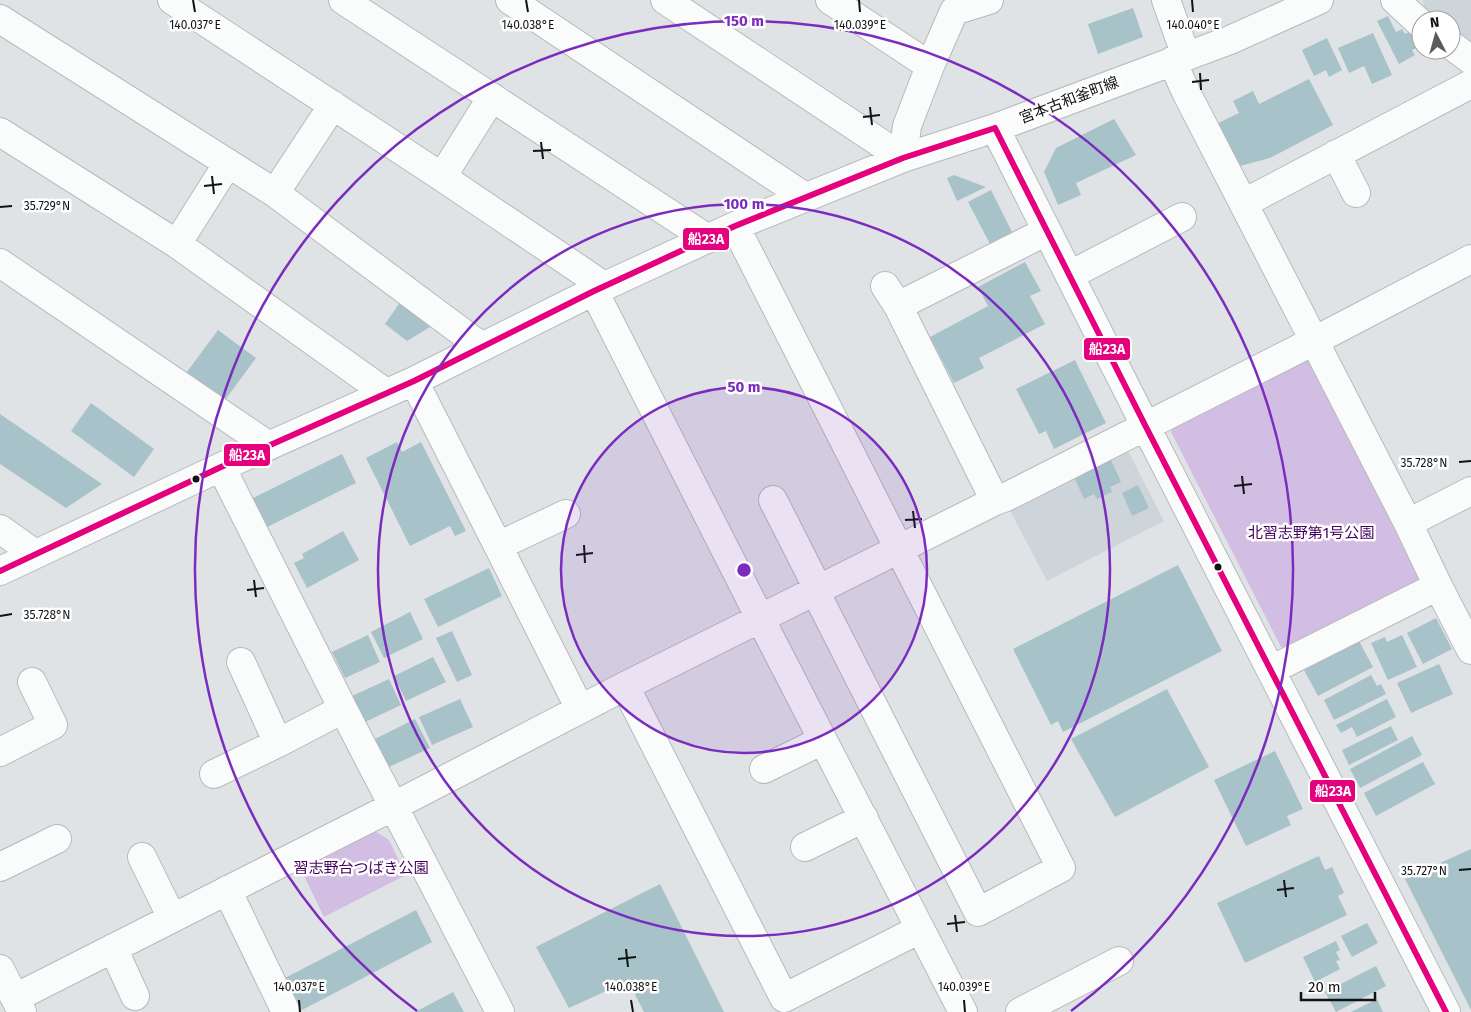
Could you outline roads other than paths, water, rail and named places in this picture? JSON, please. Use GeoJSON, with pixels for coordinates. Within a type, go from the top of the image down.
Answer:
{"type":"FeatureCollection","features":[{"type":"Feature","properties":{"kind":"street"},"geometry":{"type":"LineString","coordinates":[[172,0],[442,177],[599,288],[760,618],[963,1012]]}},
{"type":"Feature","properties":{"kind":"street"},"geometry":{"type":"LineString","coordinates":[[344,0],[708,239]]}},
{"type":"Feature","properties":{"kind":"street"},"geometry":{"type":"LineString","coordinates":[[510,0],[805,198]]}},
{"type":"Feature","properties":{"kind":"street"},"geometry":{"type":"LineString","coordinates":[[665,0],[903,158],[907,126],[954,11],[989,0]]}},
{"type":"Feature","properties":{"kind":"street"},"geometry":{"type":"LineString","coordinates":[[830,0],[930,66]]}},
{"type":"Feature","properties":{"kind":"street"},"geometry":{"type":"LineString","coordinates":[[1166,0],[1187,94],[1471,650]]}},
{"type":"Feature","properties":{"kind":"street","name":"宮本古和釜町線"},"geometry":{"type":"LineString","coordinates":[[0,571],[221,467],[414,381],[599,288],[735,226],[903,158],[995,128],[1230,40],[1319,0]]}},
{"type":"Feature","properties":{"kind":"street"},"geometry":{"type":"LineString","coordinates":[[1395,0],[1411,15]]}},
{"type":"Feature","properties":{"kind":"street"},"geometry":{"type":"LineString","coordinates":[[0,18],[275,193],[482,347]]}},
{"type":"Feature","properties":{"kind":"street"},"geometry":{"type":"LineString","coordinates":[[1244,203],[1471,84]]}},
{"type":"Feature","properties":{"kind":"street"},"geometry":{"type":"LineString","coordinates":[[442,177],[492,96]]}},
{"type":"Feature","properties":{"kind":"street"},"geometry":{"type":"LineString","coordinates":[[275,193],[333,106]]}},
{"type":"Feature","properties":{"kind":"street"},"geometry":{"type":"LineString","coordinates":[[995,128],[1446,1012]]}},
{"type":"Feature","properties":{"kind":"street"},"geometry":{"type":"LineString","coordinates":[[0,132],[177,244],[386,392]]}},
{"type":"Feature","properties":{"kind":"street"},"geometry":{"type":"LineString","coordinates":[[1336,154],[1356,194]]}},
{"type":"Feature","properties":{"kind":"street"},"geometry":{"type":"LineString","coordinates":[[177,244],[228,163]]}},
{"type":"Feature","properties":{"kind":"street"},"geometry":{"type":"LineString","coordinates":[[1070,275],[1182,217]]}},
{"type":"Feature","properties":{"kind":"street"},"geometry":{"type":"LineString","coordinates":[[735,226],[1061,868],[978,912],[816,590],[773,500]]}},
{"type":"Feature","properties":{"kind":"street"},"geometry":{"type":"LineString","coordinates":[[995,501],[892,296],[1047,231]]}},
{"type":"Feature","properties":{"kind":"street"},"geometry":{"type":"LineString","coordinates":[[0,969],[19,1005],[113,948],[394,806],[625,686],[1314,342],[1471,259]]}},
{"type":"Feature","properties":{"kind":"street"},"geometry":{"type":"LineString","coordinates":[[0,263],[269,446]]}},
{"type":"Feature","properties":{"kind":"street"},"geometry":{"type":"LineString","coordinates":[[414,381],[580,709]]}},
{"type":"Feature","properties":{"kind":"street"},"geometry":{"type":"LineString","coordinates":[[221,467],[343,709],[500,1012]]}},
{"type":"Feature","properties":{"kind":"street"},"geometry":{"type":"LineString","coordinates":[[1408,524],[1471,491]]}},
{"type":"Feature","properties":{"kind":"street"},"geometry":{"type":"LineString","coordinates":[[498,546],[566,514]]}},
{"type":"Feature","properties":{"kind":"street"},"geometry":{"type":"LineString","coordinates":[[0,529],[35,554]]}},
{"type":"Feature","properties":{"kind":"street"},"geometry":{"type":"LineString","coordinates":[[1271,670],[1438,586]]}},
{"type":"Feature","properties":{"kind":"street"},"geometry":{"type":"LineString","coordinates":[[241,662],[278,743]]}},
{"type":"Feature","properties":{"kind":"street"},"geometry":{"type":"LineString","coordinates":[[0,752],[53,726],[32,682]]}},
{"type":"Feature","properties":{"kind":"street"},"geometry":{"type":"LineString","coordinates":[[625,686],[784,998],[920,929]]}},
{"type":"Feature","properties":{"kind":"street"},"geometry":{"type":"LineString","coordinates":[[214,774],[343,709]]}},
{"type":"Feature","properties":{"kind":"street"},"geometry":{"type":"LineString","coordinates":[[764,769],[823,740]]}},
{"type":"Feature","properties":{"kind":"street"},"geometry":{"type":"LineString","coordinates":[[805,847],[864,818]]}},
{"type":"Feature","properties":{"kind":"street"},"geometry":{"type":"LineString","coordinates":[[0,868],[57,839]]}},
{"type":"Feature","properties":{"kind":"street"},"geometry":{"type":"LineString","coordinates":[[142,857],[172,918]]}},
{"type":"Feature","properties":{"kind":"street"},"geometry":{"type":"LineString","coordinates":[[227,890],[286,1012]]}},
{"type":"Feature","properties":{"kind":"street"},"geometry":{"type":"LineString","coordinates":[[113,948],[135,996]]}},
{"type":"Feature","properties":{"kind":"street"},"geometry":{"type":"LineString","coordinates":[[1020,1012],[1119,961]]}},
{"type":"Feature","properties":{"kind":"park label","name":"北習志野第1号公園"},"geometry":{"type":"Point","coordinates":[1311,533]}},
{"type":"Feature","properties":{"kind":"park label","name":"習志野台つばき公園"},"geometry":{"type":"Point","coordinates":[361,868]}}]}
